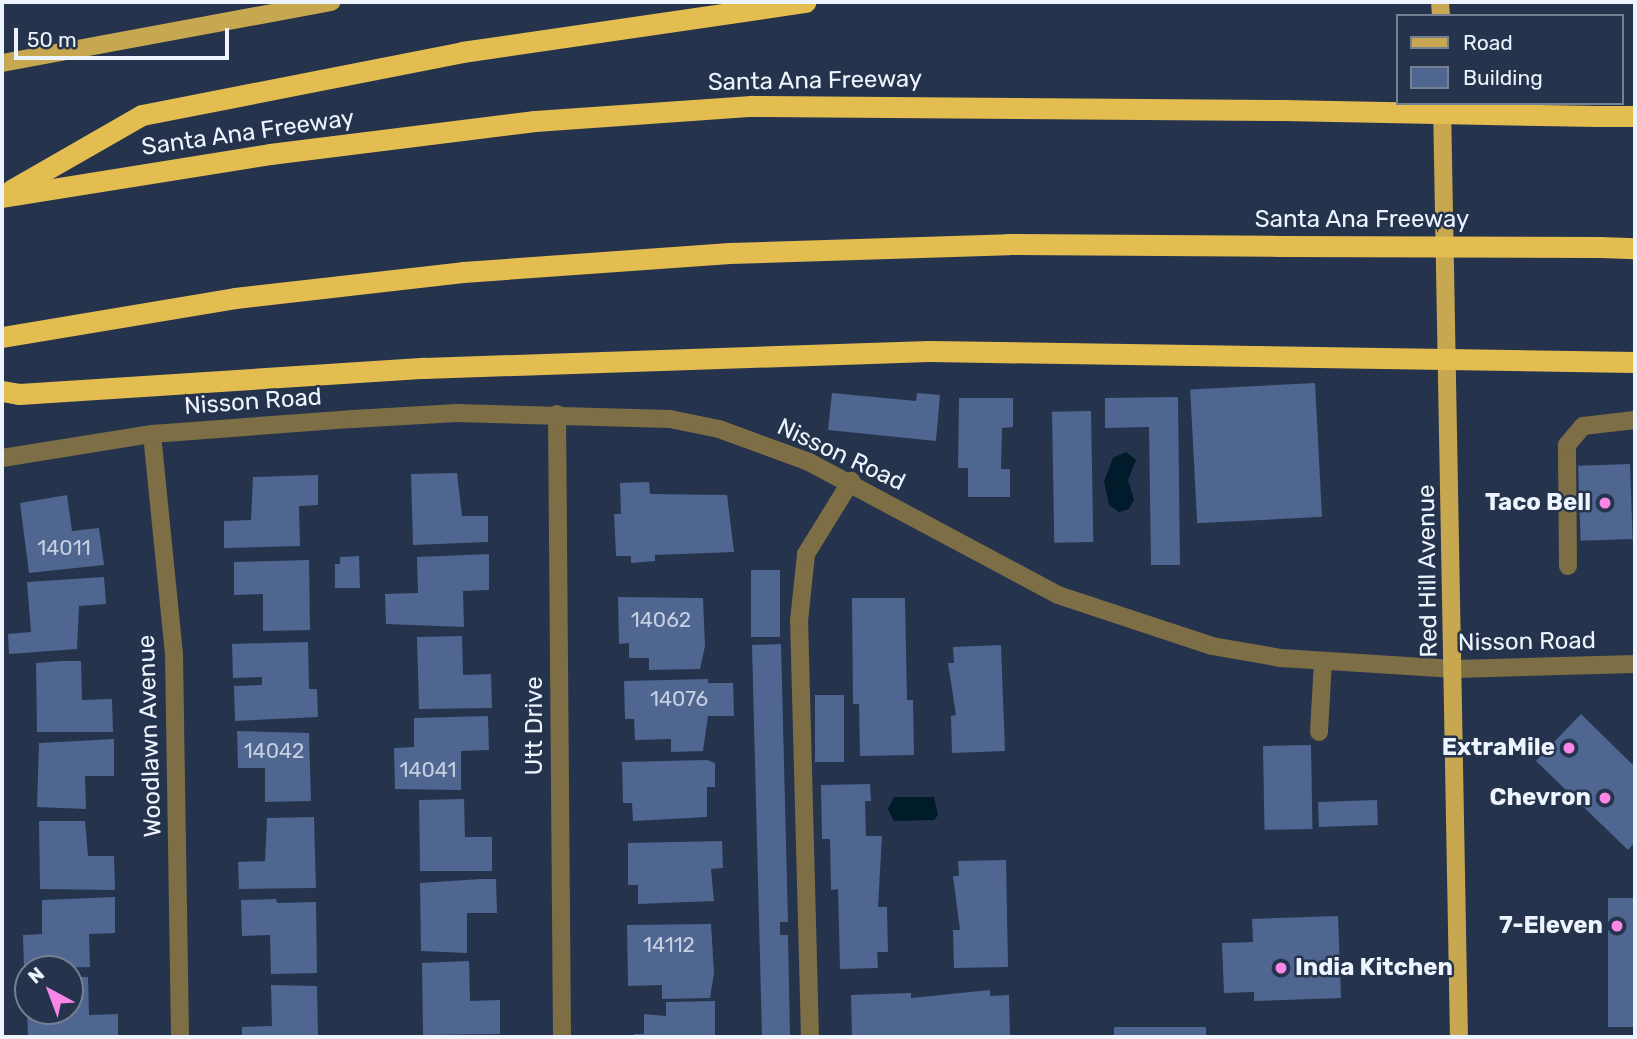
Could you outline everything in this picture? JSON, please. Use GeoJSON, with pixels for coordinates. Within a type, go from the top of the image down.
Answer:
{"type":"FeatureCollection","features":[{"type":"Feature","properties":{"kind":"highway"},"geometry":{"type":"LineString","coordinates":[[2,196],[142,115],[462,52],[805,2]]}},
{"type":"Feature","properties":{"kind":"highway","name":"Santa Ana Freeway"},"geometry":{"type":"LineString","coordinates":[[2,196],[270,154],[522,123],[751,106],[994,104],[1635,116]]}},
{"type":"Feature","properties":{"kind":"highway","name":"Santa Ana Freeway"},"geometry":{"type":"LineString","coordinates":[[2,337],[235,298],[463,272],[729,253],[1008,244],[1635,248]]}},
{"type":"Feature","properties":{"kind":"highway"},"geometry":{"type":"LineString","coordinates":[[2,391],[19,394],[424,368],[929,351],[1635,362]]}},
{"type":"Feature","properties":{"kind":"main road"},"geometry":{"type":"LineString","coordinates":[[2,63],[331,2]]}},
{"type":"Feature","properties":{"kind":"main road","name":"Red Hill Avenue"},"geometry":{"type":"LineString","coordinates":[[1442,105],[1455,669],[1459,1037]]}},
{"type":"Feature","properties":{"kind":"street","name":"Nisson Road"},"geometry":{"type":"LineString","coordinates":[[2,458],[152,434],[457,413],[670,419],[719,429],[851,481],[1059,595],[1212,646],[1323,661],[1455,669],[1635,664]]}},
{"type":"Feature","properties":{"kind":"street","name":"Utt Drive"},"geometry":{"type":"LineString","coordinates":[[556,414],[562,1037]]}},
{"type":"Feature","properties":{"kind":"street"},"geometry":{"type":"LineString","coordinates":[[1568,566],[1567,444],[1583,426],[1635,420]]}},
{"type":"Feature","properties":{"kind":"street","name":"Woodlawn Avenue"},"geometry":{"type":"LineString","coordinates":[[152,434],[174,654],[180,1037]]}},
{"type":"Feature","properties":{"kind":"street"},"geometry":{"type":"LineString","coordinates":[[810,1037],[799,621],[806,554],[851,481]]}},
{"type":"Feature","properties":{"kind":"street"},"geometry":{"type":"LineString","coordinates":[[1319,732],[1323,661]]}},
{"type":"Feature","properties":{"kind":"water"},"geometry":{"type":"Polygon","coordinates":[[[1126,452],[1136,460],[1128,480],[1134,500],[1129,509],[1119,512],[1109,505],[1104,481],[1113,458],[1126,452]]]}},
{"type":"Feature","properties":{"kind":"water"},"geometry":{"type":"Polygon","coordinates":[[[894,797],[934,797],[938,815],[934,820],[894,821],[888,809],[894,797]]]}},
{"type":"Feature","properties":{"kind":"building"},"geometry":{"type":"Polygon","coordinates":[[[1315,383],[1322,517],[1197,523],[1190,390],[1315,383]]]}},
{"type":"Feature","properties":{"kind":"building"},"geometry":{"type":"Polygon","coordinates":[[[832,393],[916,401],[917,393],[940,395],[936,441],[828,430],[832,393]]]}},
{"type":"Feature","properties":{"kind":"building"},"geometry":{"type":"Polygon","coordinates":[[[1178,397],[1180,565],[1151,565],[1149,427],[1105,428],[1105,398],[1178,397]]]}},
{"type":"Feature","properties":{"kind":"building"},"geometry":{"type":"Polygon","coordinates":[[[959,398],[1013,398],[1013,427],[1002,428],[1001,469],[1010,469],[1010,497],[968,497],[968,468],[958,468],[959,398]]]}},
{"type":"Feature","properties":{"kind":"building"},"geometry":{"type":"Polygon","coordinates":[[[1091,411],[1093,542],[1054,543],[1052,412],[1091,411]]]}},
{"type":"Feature","properties":{"kind":"building","name":"Taco Bell"},"geometry":{"type":"Polygon","coordinates":[[[1630,464],[1633,539],[1581,541],[1578,466],[1630,464]]]}},
{"type":"Feature","properties":{"kind":"building"},"geometry":{"type":"Polygon","coordinates":[[[457,473],[462,516],[488,516],[488,542],[413,545],[411,474],[457,473]]]}},
{"type":"Feature","properties":{"kind":"building"},"geometry":{"type":"Polygon","coordinates":[[[318,475],[318,505],[299,506],[300,546],[224,548],[224,521],[251,520],[253,477],[318,475]]]}},
{"type":"Feature","properties":{"kind":"building"},"geometry":{"type":"Polygon","coordinates":[[[649,482],[650,494],[727,495],[734,552],[655,555],[655,561],[631,563],[631,556],[616,556],[614,514],[621,514],[620,483],[649,482]]]}},
{"type":"Feature","properties":{"kind":"building"},"geometry":{"type":"Polygon","coordinates":[[[67,495],[72,531],[99,528],[104,565],[29,573],[20,503],[67,495]]]}},
{"type":"Feature","properties":{"kind":"building"},"geometry":{"type":"Polygon","coordinates":[[[489,554],[489,590],[463,591],[464,627],[386,624],[385,594],[418,593],[417,557],[489,554]]]}},
{"type":"Feature","properties":{"kind":"building"},"geometry":{"type":"Polygon","coordinates":[[[359,556],[360,588],[335,588],[335,564],[340,564],[340,557],[359,556]]]}},
{"type":"Feature","properties":{"kind":"building"},"geometry":{"type":"Polygon","coordinates":[[[309,560],[310,630],[263,631],[263,594],[234,595],[234,562],[309,560]]]}},
{"type":"Feature","properties":{"kind":"building"},"geometry":{"type":"Polygon","coordinates":[[[751,570],[780,570],[780,637],[751,637],[751,570]]]}},
{"type":"Feature","properties":{"kind":"building"},"geometry":{"type":"Polygon","coordinates":[[[104,577],[106,604],[79,606],[77,649],[9,654],[8,634],[31,632],[27,582],[104,577]]]}},
{"type":"Feature","properties":{"kind":"building"},"geometry":{"type":"Polygon","coordinates":[[[618,597],[703,598],[705,646],[700,669],[649,670],[649,658],[629,658],[629,643],[619,644],[618,597]]]}},
{"type":"Feature","properties":{"kind":"building"},"geometry":{"type":"Polygon","coordinates":[[[852,598],[905,598],[907,700],[913,700],[914,755],[860,756],[859,704],[853,704],[852,598]]]}},
{"type":"Feature","properties":{"kind":"building"},"geometry":{"type":"Polygon","coordinates":[[[462,636],[463,675],[491,674],[492,708],[419,709],[417,637],[462,636]]]}},
{"type":"Feature","properties":{"kind":"building"},"geometry":{"type":"Polygon","coordinates":[[[308,642],[309,689],[317,689],[318,717],[235,721],[234,686],[262,685],[262,677],[233,678],[232,644],[308,642]]]}},
{"type":"Feature","properties":{"kind":"building"},"geometry":{"type":"Polygon","coordinates":[[[781,644],[788,922],[780,922],[780,935],[788,935],[790,1037],[762,1037],[752,645],[781,644]]]}},
{"type":"Feature","properties":{"kind":"building"},"geometry":{"type":"Polygon","coordinates":[[[1001,645],[1005,751],[952,753],[951,716],[956,715],[948,663],[954,663],[953,647],[1001,645]]]}},
{"type":"Feature","properties":{"kind":"building"},"geometry":{"type":"Polygon","coordinates":[[[81,661],[82,700],[112,699],[113,732],[37,732],[36,663],[81,661]]]}},
{"type":"Feature","properties":{"kind":"building"},"geometry":{"type":"Polygon","coordinates":[[[708,679],[708,683],[733,683],[734,716],[708,716],[703,751],[671,752],[671,739],[635,740],[634,719],[625,719],[624,681],[708,679]]]}},
{"type":"Feature","properties":{"kind":"building"},"geometry":{"type":"Polygon","coordinates":[[[815,695],[844,695],[844,762],[815,762],[815,695]]]}},
{"type":"Feature","properties":{"kind":"building","name":"Chevron"},"geometry":{"type":"Polygon","coordinates":[[[1581,714],[1635,767],[1635,842],[1628,850],[1536,761],[1581,714]]]}},
{"type":"Feature","properties":{"kind":"building"},"geometry":{"type":"Polygon","coordinates":[[[488,716],[489,750],[461,751],[461,790],[395,789],[394,748],[414,747],[414,718],[488,716]]]}},
{"type":"Feature","properties":{"kind":"building"},"geometry":{"type":"Polygon","coordinates":[[[237,731],[309,733],[311,801],[265,802],[265,768],[238,768],[237,731]]]}},
{"type":"Feature","properties":{"kind":"building"},"geometry":{"type":"Polygon","coordinates":[[[114,739],[114,776],[85,776],[86,809],[37,807],[39,743],[114,739]]]}},
{"type":"Feature","properties":{"kind":"building"},"geometry":{"type":"Polygon","coordinates":[[[1311,745],[1312,829],[1264,830],[1263,746],[1311,745]]]}},
{"type":"Feature","properties":{"kind":"building"},"geometry":{"type":"Polygon","coordinates":[[[707,760],[715,763],[715,787],[707,787],[707,817],[633,821],[632,803],[623,803],[622,762],[707,760]]]}},
{"type":"Feature","properties":{"kind":"building"},"geometry":{"type":"Polygon","coordinates":[[[870,784],[871,801],[865,801],[866,836],[882,836],[878,907],[887,907],[888,952],[877,952],[878,968],[840,969],[838,889],[831,890],[830,839],[822,839],[821,785],[870,784]]]}},
{"type":"Feature","properties":{"kind":"building"},"geometry":{"type":"Polygon","coordinates":[[[464,799],[465,837],[492,837],[492,871],[420,871],[419,800],[464,799]]]}},
{"type":"Feature","properties":{"kind":"building"},"geometry":{"type":"Polygon","coordinates":[[[1377,800],[1378,825],[1319,827],[1318,802],[1377,800]]]}},
{"type":"Feature","properties":{"kind":"building"},"geometry":{"type":"Polygon","coordinates":[[[314,817],[316,888],[239,889],[238,862],[265,861],[267,818],[314,817]]]}},
{"type":"Feature","properties":{"kind":"building"},"geometry":{"type":"Polygon","coordinates":[[[39,821],[85,821],[88,856],[114,856],[115,890],[40,889],[39,821]]]}},
{"type":"Feature","properties":{"kind":"building"},"geometry":{"type":"Polygon","coordinates":[[[722,841],[723,868],[711,869],[714,901],[638,904],[638,885],[628,885],[628,843],[722,841]]]}},
{"type":"Feature","properties":{"kind":"building"},"geometry":{"type":"Polygon","coordinates":[[[1006,860],[1008,967],[954,968],[953,930],[960,930],[953,876],[959,876],[958,861],[1006,860]]]}},
{"type":"Feature","properties":{"kind":"building"},"geometry":{"type":"Polygon","coordinates":[[[496,879],[497,913],[467,913],[467,953],[421,951],[420,883],[496,879]]]}},
{"type":"Feature","properties":{"kind":"building"},"geometry":{"type":"Polygon","coordinates":[[[115,897],[115,933],[89,934],[90,967],[84,967],[84,955],[24,955],[23,935],[42,934],[42,900],[115,897]]]}},
{"type":"Feature","properties":{"kind":"building"},"geometry":{"type":"Polygon","coordinates":[[[1608,898],[1635,898],[1635,1027],[1608,1027],[1608,898]]]}},
{"type":"Feature","properties":{"kind":"building"},"geometry":{"type":"Polygon","coordinates":[[[276,899],[277,903],[316,902],[317,973],[271,974],[270,935],[242,936],[241,900],[276,899]]]}},
{"type":"Feature","properties":{"kind":"building","name":"India Kitchen"},"geometry":{"type":"Polygon","coordinates":[[[1338,916],[1341,998],[1254,1001],[1254,992],[1224,993],[1222,943],[1253,942],[1252,919],[1338,916]]]}},
{"type":"Feature","properties":{"kind":"building"},"geometry":{"type":"Polygon","coordinates":[[[711,924],[714,973],[710,998],[662,999],[662,985],[628,986],[627,925],[711,924]]]}},
{"type":"Feature","properties":{"kind":"building"},"geometry":{"type":"Polygon","coordinates":[[[469,961],[470,1001],[500,1000],[500,1034],[423,1035],[422,963],[469,961]]]}},
{"type":"Feature","properties":{"kind":"building"},"geometry":{"type":"Polygon","coordinates":[[[84,977],[88,977],[89,1015],[118,1014],[118,1037],[28,1037],[28,1025],[84,1025],[84,977]]]}},
{"type":"Feature","properties":{"kind":"building"},"geometry":{"type":"Polygon","coordinates":[[[271,985],[317,986],[318,1037],[242,1037],[242,1027],[272,1026],[271,985]]]}},
{"type":"Feature","properties":{"kind":"building"},"geometry":{"type":"Polygon","coordinates":[[[990,990],[990,996],[1009,995],[1010,1037],[852,1037],[851,995],[911,993],[911,998],[990,990]]]}},
{"type":"Feature","properties":{"kind":"building"},"geometry":{"type":"Polygon","coordinates":[[[715,1001],[715,1037],[634,1037],[634,1034],[644,1034],[644,1014],[666,1016],[666,1002],[715,1001]]]}},
{"type":"Feature","properties":{"kind":"building"},"geometry":{"type":"Polygon","coordinates":[[[1114,1027],[1206,1027],[1206,1037],[1114,1037],[1114,1027]]]}},
{"type":"Feature","properties":{"kind":"place","name":"Taco Bell"},"geometry":{"type":"Point","coordinates":[1605,503]}},
{"type":"Feature","properties":{"kind":"place","name":"ExtraMile"},"geometry":{"type":"Point","coordinates":[1569,748]}},
{"type":"Feature","properties":{"kind":"place","name":"Chevron"},"geometry":{"type":"Point","coordinates":[1605,798]}},
{"type":"Feature","properties":{"kind":"place","name":"7-Eleven"},"geometry":{"type":"Point","coordinates":[1617,926]}},
{"type":"Feature","properties":{"kind":"place","name":"India Kitchen"},"geometry":{"type":"Point","coordinates":[1281,968]}}]}
